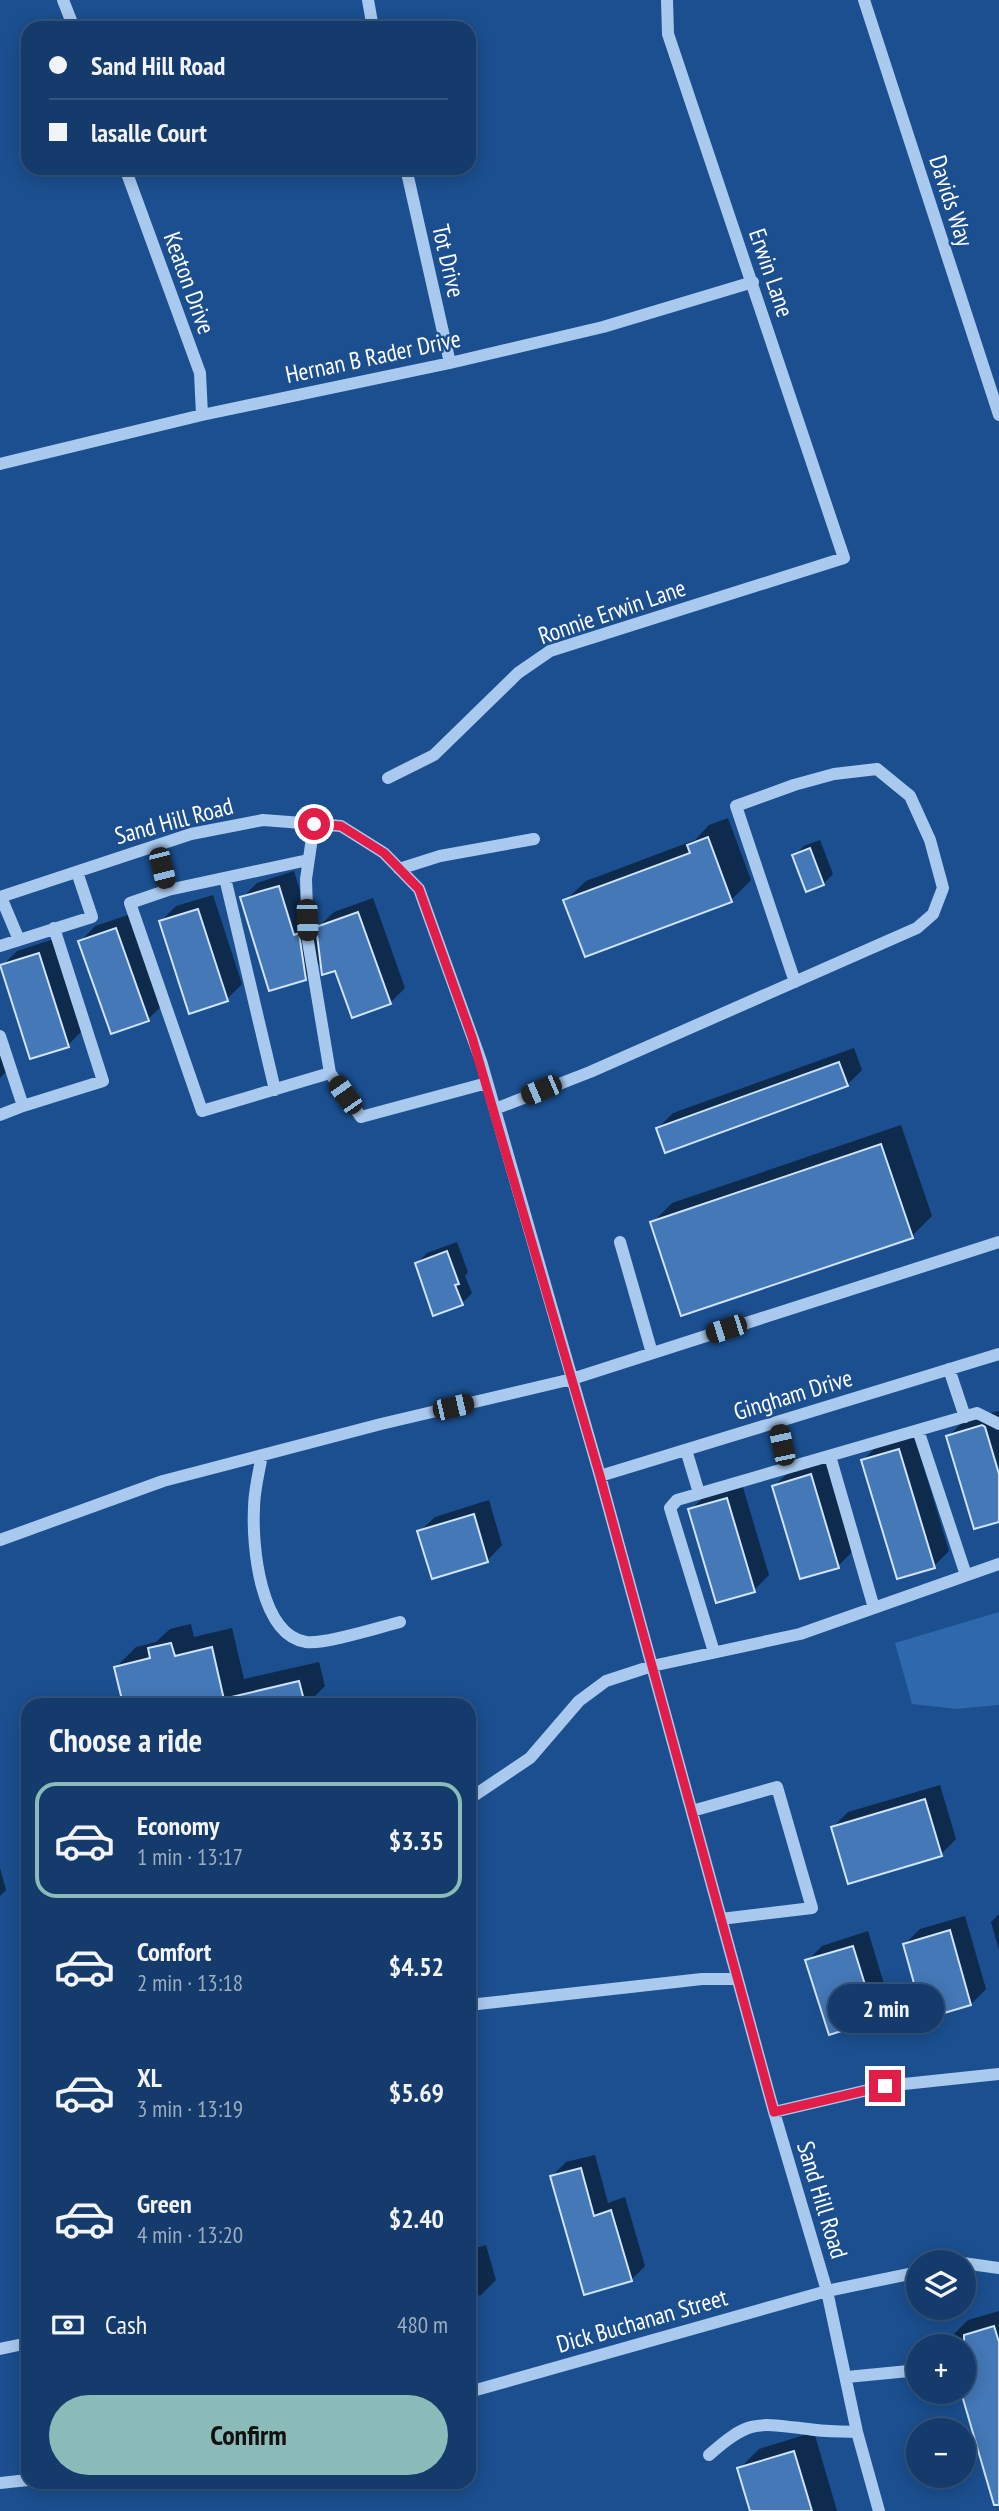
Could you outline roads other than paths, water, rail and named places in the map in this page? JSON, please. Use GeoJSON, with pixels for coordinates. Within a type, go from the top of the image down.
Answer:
{"type":"FeatureCollection","features":[{"type":"Feature","properties":{"kind":"street"},"geometry":{"type":"LineString","coordinates":[[63,0],[71,21]]}},
{"type":"Feature","properties":{"kind":"street"},"geometry":{"type":"LineString","coordinates":[[368,0],[372,21]]}},
{"type":"Feature","properties":{"kind":"street","name":"Erwin Lane"},"geometry":{"type":"LineString","coordinates":[[667,0],[668,34],[844,558]]}},
{"type":"Feature","properties":{"kind":"street","name":"Davids Way"},"geometry":{"type":"LineString","coordinates":[[864,0],[999,415]]}},
{"type":"Feature","properties":{"kind":"street","name":"Keaton Drive"},"geometry":{"type":"LineString","coordinates":[[128,175],[200,373],[202,415]]}},
{"type":"Feature","properties":{"kind":"street","name":"Tot Drive"},"geometry":{"type":"LineString","coordinates":[[408,175],[450,363]]}},
{"type":"Feature","properties":{"kind":"street","name":"Hernan B Rader Drive"},"geometry":{"type":"LineString","coordinates":[[0,464],[202,415],[450,363],[603,327],[753,282]]}},
{"type":"Feature","properties":{"kind":"street","name":"Ronnie Erwin Lane"},"geometry":{"type":"LineString","coordinates":[[388,778],[434,755],[518,673],[550,651],[844,558]]}},
{"type":"Feature","properties":{"kind":"street"},"geometry":{"type":"LineString","coordinates":[[495,1109],[590,1072],[917,928],[933,914],[943,888],[930,840],[910,796],[877,769],[834,774],[793,785],[736,806],[794,982]]}},
{"type":"Feature","properties":{"kind":"street","name":"Sand Hill Road"},"geometry":{"type":"LineString","coordinates":[[1,897],[191,834],[263,820],[341,826],[384,853],[419,889],[487,1083],[600,1476],[774,2112],[827,2291],[857,2432],[879,2511]]}},
{"type":"Feature","properties":{"kind":"street"},"geometry":{"type":"LineString","coordinates":[[314,824],[306,879],[308,941],[330,1073],[361,1117],[487,1083]]}},
{"type":"Feature","properties":{"kind":"street"},"geometry":{"type":"LineString","coordinates":[[399,869],[440,856],[534,839]]}},
{"type":"Feature","properties":{"kind":"street"},"geometry":{"type":"LineString","coordinates":[[157,845],[168,890]]}},
{"type":"Feature","properties":{"kind":"street"},"geometry":{"type":"LineString","coordinates":[[308,860],[168,890],[130,903],[202,1111],[330,1073]]}},
{"type":"Feature","properties":{"kind":"street"},"geometry":{"type":"LineString","coordinates":[[0,946],[92,918],[77,872]]}},
{"type":"Feature","properties":{"kind":"street"},"geometry":{"type":"LineString","coordinates":[[225,878],[275,1090]]}},
{"type":"Feature","properties":{"kind":"street"},"geometry":{"type":"LineString","coordinates":[[1,897],[19,940]]}},
{"type":"Feature","properties":{"kind":"street"},"geometry":{"type":"LineString","coordinates":[[0,1115],[103,1081],[54,928]]}},
{"type":"Feature","properties":{"kind":"street"},"geometry":{"type":"LineString","coordinates":[[0,1036],[23,1106]]}},
{"type":"Feature","properties":{"kind":"street"},"geometry":{"type":"LineString","coordinates":[[0,1539],[163,1481],[394,1421],[572,1379],[999,1241]]}},
{"type":"Feature","properties":{"kind":"street"},"geometry":{"type":"LineString","coordinates":[[620,1242],[652,1353]]}},
{"type":"Feature","properties":{"kind":"street","name":"Gingham Drive"},"geometry":{"type":"LineString","coordinates":[[600,1476],[999,1354]]}},
{"type":"Feature","properties":{"kind":"street"},"geometry":{"type":"LineString","coordinates":[[950,1369],[965,1417]]}},
{"type":"Feature","properties":{"kind":"street"},"geometry":{"type":"LineString","coordinates":[[714,1652],[670,1508],[677,1500],[977,1413],[999,1424]]}},
{"type":"Feature","properties":{"kind":"street"},"geometry":{"type":"LineString","coordinates":[[777,1422],[787,1468]]}},
{"type":"Feature","properties":{"kind":"street"},"geometry":{"type":"LineString","coordinates":[[918,1430],[966,1575]]}},
{"type":"Feature","properties":{"kind":"street"},"geometry":{"type":"LineString","coordinates":[[686,1450],[699,1493]]}},
{"type":"Feature","properties":{"kind":"street"},"geometry":{"type":"LineString","coordinates":[[262,1455],[253,1507],[256,1552],[265,1597],[276,1623],[293,1638],[309,1643],[400,1622]]}},
{"type":"Feature","properties":{"kind":"street"},"geometry":{"type":"LineString","coordinates":[[830,1456],[874,1608]]}},
{"type":"Feature","properties":{"kind":"street"},"geometry":{"type":"LineString","coordinates":[[476,1793],[530,1758],[579,1701],[606,1681],[652,1666],[800,1634],[999,1564]]}},
{"type":"Feature","properties":{"kind":"street"},"geometry":{"type":"LineString","coordinates":[[692,1811],[777,1787],[812,1908],[721,1919]]}},
{"type":"Feature","properties":{"kind":"street"},"geometry":{"type":"LineString","coordinates":[[476,2004],[702,1979],[737,1979]]}},
{"type":"Feature","properties":{"kind":"street"},"geometry":{"type":"LineString","coordinates":[[774,2112],[885,2086],[999,2074]]}},
{"type":"Feature","properties":{"kind":"street"},"geometry":{"type":"LineString","coordinates":[[976,2265],[999,2268]]}},
{"type":"Feature","properties":{"kind":"street","name":"Dick Buchanan Street"},"geometry":{"type":"LineString","coordinates":[[476,2390],[827,2291],[906,2275]]}},
{"type":"Feature","properties":{"kind":"street"},"geometry":{"type":"LineString","coordinates":[[0,2348],[21,2344]]}},
{"type":"Feature","properties":{"kind":"street"},"geometry":{"type":"LineString","coordinates":[[847,2377],[906,2371]]}},
{"type":"Feature","properties":{"kind":"street"},"geometry":{"type":"LineString","coordinates":[[709,2455],[732,2435],[762,2423],[810,2430],[857,2432]]}},
{"type":"Feature","properties":{"kind":"street"},"geometry":{"type":"LineString","coordinates":[[0,2483],[21,2481]]}}]}
